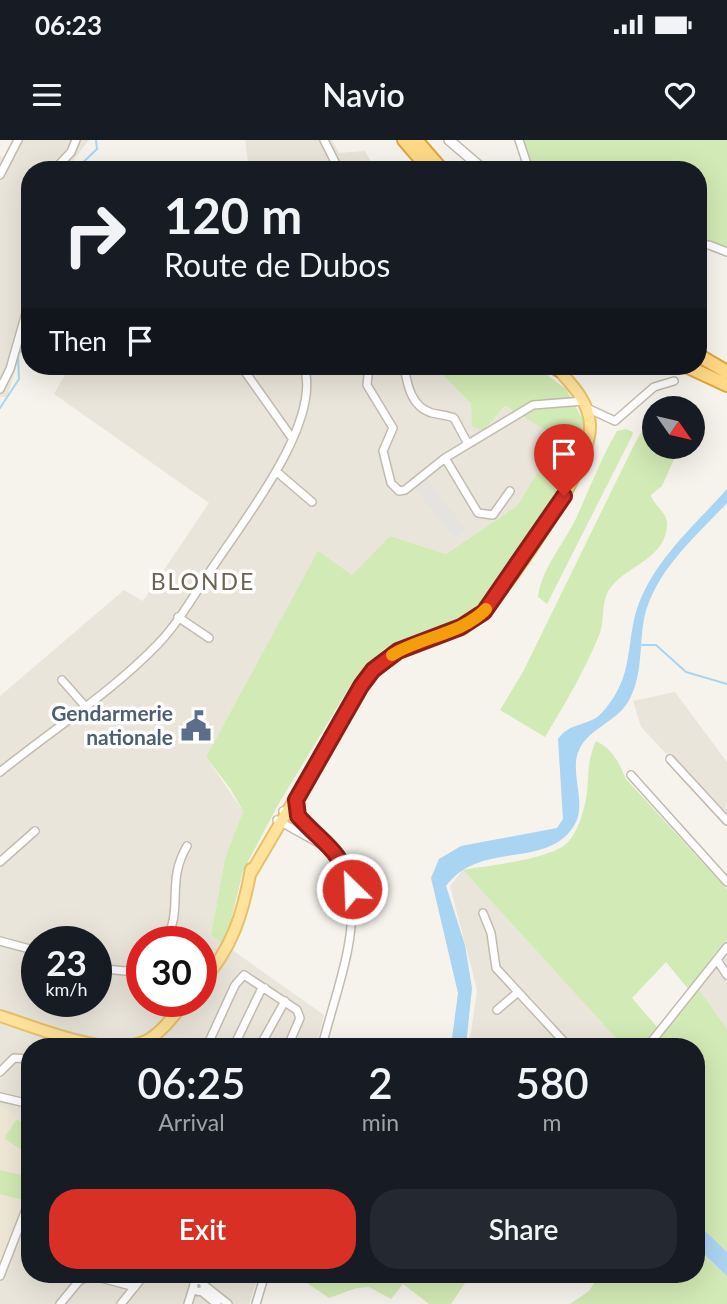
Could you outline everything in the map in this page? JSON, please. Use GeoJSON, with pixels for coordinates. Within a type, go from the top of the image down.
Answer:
{"type":"FeatureCollection","features":[{"type":"Feature","properties":{"kind":"highway"},"geometry":{"type":"LineString","coordinates":[[404,140],[422,161]]}},
{"type":"Feature","properties":{"kind":"highway"},"geometry":{"type":"LineString","coordinates":[[416,140],[434,161]]}},
{"type":"Feature","properties":{"kind":"highway"},"geometry":{"type":"LineString","coordinates":[[707,362],[727,373]]}},
{"type":"Feature","properties":{"kind":"highway"},"geometry":{"type":"LineString","coordinates":[[705,375],[727,385]]}},
{"type":"Feature","properties":{"kind":"main road"},"geometry":{"type":"LineString","coordinates":[[217,964],[230,947],[251,873],[353,699],[384,661],[419,641],[472,621],[495,599],[576,478],[590,437],[585,404],[561,375]]}},
{"type":"Feature","properties":{"kind":"main road"},"geometry":{"type":"LineString","coordinates":[[282,816],[296,800],[353,699]]}},
{"type":"Feature","properties":{"kind":"main road"},"geometry":{"type":"LineString","coordinates":[[296,800],[296,812],[304,823]]}},
{"type":"Feature","properties":{"kind":"main road"},"geometry":{"type":"LineString","coordinates":[[0,1016],[72,1038]]}},
{"type":"Feature","properties":{"kind":"main road"},"geometry":{"type":"LineString","coordinates":[[149,1038],[170,1017]]}},
{"type":"Feature","properties":{"kind":"street"},"geometry":{"type":"LineString","coordinates":[[0,175],[18,140]]}},
{"type":"Feature","properties":{"kind":"street"},"geometry":{"type":"LineString","coordinates":[[63,161],[76,140]]}},
{"type":"Feature","properties":{"kind":"street"},"geometry":{"type":"LineString","coordinates":[[324,140],[335,161]]}},
{"type":"Feature","properties":{"kind":"street"},"geometry":{"type":"LineString","coordinates":[[449,140],[474,161]]}},
{"type":"Feature","properties":{"kind":"street"},"geometry":{"type":"LineString","coordinates":[[519,140],[526,161]]}},
{"type":"Feature","properties":{"kind":"street"},"geometry":{"type":"LineString","coordinates":[[707,247],[727,252]]}},
{"type":"Feature","properties":{"kind":"street"},"geometry":{"type":"LineString","coordinates":[[0,389],[10,369],[21,330]]}},
{"type":"Feature","properties":{"kind":"street"},"geometry":{"type":"LineString","coordinates":[[247,375],[292,438]]}},
{"type":"Feature","properties":{"kind":"street"},"geometry":{"type":"LineString","coordinates":[[0,772],[153,648],[178,617],[276,472],[305,402],[305,375]]}},
{"type":"Feature","properties":{"kind":"street"},"geometry":{"type":"LineString","coordinates":[[368,375],[367,385],[393,428],[383,449],[392,486],[399,491],[405,490],[445,458],[537,403],[585,404],[615,421],[646,393],[674,381]]}},
{"type":"Feature","properties":{"kind":"street"},"geometry":{"type":"LineString","coordinates":[[406,375],[409,391],[416,402],[429,412],[454,418],[468,444]]}},
{"type":"Feature","properties":{"kind":"street"},"geometry":{"type":"LineString","coordinates":[[445,458],[472,507],[484,516],[496,512],[510,491]]}},
{"type":"Feature","properties":{"kind":"street"},"geometry":{"type":"LineString","coordinates":[[276,472],[312,502]]}},
{"type":"Feature","properties":{"kind":"street"},"geometry":{"type":"LineString","coordinates":[[178,617],[209,638]]}},
{"type":"Feature","properties":{"kind":"street"},"geometry":{"type":"LineString","coordinates":[[62,680],[84,705]]}},
{"type":"Feature","properties":{"kind":"street"},"geometry":{"type":"LineString","coordinates":[[670,759],[727,821]]}},
{"type":"Feature","properties":{"kind":"street"},"geometry":{"type":"LineString","coordinates":[[631,775],[727,882]]}},
{"type":"Feature","properties":{"kind":"street"},"geometry":{"type":"LineString","coordinates":[[282,816],[304,823],[325,839],[349,881],[352,911],[347,946],[324,1038]]}},
{"type":"Feature","properties":{"kind":"street"},"geometry":{"type":"LineString","coordinates":[[282,816],[334,852]]}},
{"type":"Feature","properties":{"kind":"street"},"geometry":{"type":"LineString","coordinates":[[0,862],[34,831]]}},
{"type":"Feature","properties":{"kind":"street"},"geometry":{"type":"LineString","coordinates":[[172,926],[174,875],[187,846]]}},
{"type":"Feature","properties":{"kind":"street"},"geometry":{"type":"LineString","coordinates":[[483,913],[491,933],[493,962],[561,1038]]}},
{"type":"Feature","properties":{"kind":"street"},"geometry":{"type":"LineString","coordinates":[[0,941],[21,947]]}},
{"type":"Feature","properties":{"kind":"street"},"geometry":{"type":"LineString","coordinates":[[654,1038],[727,947]]}},
{"type":"Feature","properties":{"kind":"street"},"geometry":{"type":"LineString","coordinates":[[717,960],[727,975]]}},
{"type":"Feature","properties":{"kind":"street"},"geometry":{"type":"LineString","coordinates":[[210,1038],[238,980],[249,976],[300,1014],[291,1038]]}},
{"type":"Feature","properties":{"kind":"street"},"geometry":{"type":"LineString","coordinates":[[238,1038],[261,990],[265,988]]}},
{"type":"Feature","properties":{"kind":"street"},"geometry":{"type":"LineString","coordinates":[[497,1010],[518,992]]}},
{"type":"Feature","properties":{"kind":"street"},"geometry":{"type":"LineString","coordinates":[[264,1038],[285,1001]]}},
{"type":"Feature","properties":{"kind":"street"},"geometry":{"type":"LineString","coordinates":[[0,1072],[14,1058],[21,1058]]}},
{"type":"Feature","properties":{"kind":"street"},"geometry":{"type":"LineString","coordinates":[[0,1097],[21,1102]]}},
{"type":"Feature","properties":{"kind":"street"},"geometry":{"type":"LineString","coordinates":[[0,1276],[21,1222]]}},
{"type":"Feature","properties":{"kind":"street"},"geometry":{"type":"LineString","coordinates":[[60,1304],[77,1283]]}},
{"type":"Feature","properties":{"kind":"street"},"geometry":{"type":"LineString","coordinates":[[120,1283],[135,1287]]}},
{"type":"Feature","properties":{"kind":"street"},"geometry":{"type":"LineString","coordinates":[[121,1304],[138,1283]]}},
{"type":"Feature","properties":{"kind":"street"},"geometry":{"type":"LineString","coordinates":[[189,1301],[201,1283]]}},
{"type":"Feature","properties":{"kind":"street"},"geometry":{"type":"LineString","coordinates":[[201,1283],[217,1304]]}},
{"type":"Feature","properties":{"kind":"street"},"geometry":{"type":"LineString","coordinates":[[201,1283],[228,1304]]}},
{"type":"Feature","properties":{"kind":"street"},"geometry":{"type":"LineString","coordinates":[[256,1304],[262,1283]]}},
{"type":"Feature","properties":{"kind":"shaded area"},"geometry":{"type":"Polygon","coordinates":[[[13,140],[89,140],[73,161],[21,161],[21,352],[7,397],[0,397],[0,156],[3,157],[13,140]]]}},
{"type":"Feature","properties":{"kind":"shaded area"},"geometry":{"type":"Polygon","coordinates":[[[245,140],[332,140],[339,153],[365,151],[371,161],[248,161],[245,140]]]}},
{"type":"Feature","properties":{"kind":"shaded area"},"geometry":{"type":"Polygon","coordinates":[[[65,375],[443,375],[471,404],[483,431],[505,406],[560,438],[517,506],[446,554],[390,536],[352,575],[318,552],[206,757],[243,811],[225,858],[213,926],[126,926],[126,1017],[217,1017],[217,939],[324,1015],[318,1038],[21,1038],[21,1283],[256,1283],[249,1304],[0,1304],[0,696],[124,590],[143,601],[209,503],[54,394],[65,375]]]}},
{"type":"Feature","properties":{"kind":"shaded area"},"geometry":{"type":"Polygon","coordinates":[[[426,479],[466,529],[454,538],[415,488],[426,479]]]}},
{"type":"Feature","properties":{"kind":"shaded area"},"geometry":{"type":"Polygon","coordinates":[[[675,692],[727,762],[727,819],[641,727],[633,701],[675,692]]]}},
{"type":"Feature","properties":{"kind":"shaded area"},"geometry":{"type":"Polygon","coordinates":[[[463,870],[616,1038],[470,1038],[477,990],[450,886],[463,870]]]}},
{"type":"Feature","properties":{"kind":"shaded area"},"geometry":{"type":"Polygon","coordinates":[[[727,952],[727,1029],[698,988],[727,952]]]}},
{"type":"Feature","properties":{"kind":"shaded area"},"geometry":{"type":"Polygon","coordinates":[[[0,1105],[21,1120],[21,1215],[0,1269],[0,1105]]]}},
{"type":"Feature","properties":{"kind":"green space"},"geometry":{"type":"Polygon","coordinates":[[[519,140],[727,140],[727,252],[707,247],[707,161],[526,161],[519,140]]]}},
{"type":"Feature","properties":{"kind":"green space"},"geometry":{"type":"Polygon","coordinates":[[[443,375],[547,375],[566,389],[583,420],[582,449],[572,475],[482,604],[452,622],[384,649],[353,681],[278,805],[243,871],[225,945],[217,939],[217,926],[213,926],[225,858],[243,811],[230,788],[206,757],[318,551],[352,575],[390,536],[446,554],[517,506],[559,438],[505,406],[483,431],[472,426],[471,404],[443,375]]]}},
{"type":"Feature","properties":{"kind":"green space"},"geometry":{"type":"Polygon","coordinates":[[[626,429],[633,432],[632,436],[547,604],[538,597],[544,575],[573,524],[611,441],[617,431],[626,429]]]}},
{"type":"Feature","properties":{"kind":"green space"},"geometry":{"type":"Polygon","coordinates":[[[642,431],[642,459],[674,459],[662,486],[651,495],[666,518],[664,539],[649,557],[612,586],[606,596],[601,628],[594,646],[545,737],[500,710],[523,672],[642,431]]]}},
{"type":"Feature","properties":{"kind":"green space"},"geometry":{"type":"Polygon","coordinates":[[[596,741],[611,752],[626,779],[727,889],[727,940],[689,990],[666,962],[632,998],[657,1027],[648,1038],[616,1038],[463,870],[533,858],[567,843],[578,827],[583,813],[596,741]]]}},
{"type":"Feature","properties":{"kind":"green space"},"geometry":{"type":"Polygon","coordinates":[[[698,988],[727,1029],[727,1252],[705,1231],[705,1038],[657,1038],[698,988]]]}},
{"type":"Feature","properties":{"kind":"green space"},"geometry":{"type":"Polygon","coordinates":[[[17,1119],[21,1122],[21,1150],[4,1138],[17,1119]]]}},
{"type":"Feature","properties":{"kind":"green space"},"geometry":{"type":"Polygon","coordinates":[[[0,1170],[21,1175],[21,1199],[0,1194],[0,1170]]]}},
{"type":"Feature","properties":{"kind":"green space"},"geometry":{"type":"Polygon","coordinates":[[[705,1256],[727,1276],[727,1304],[570,1304],[589,1291],[594,1283],[705,1283],[705,1256]]]}},
{"type":"Feature","properties":{"kind":"green space"},"geometry":{"type":"Polygon","coordinates":[[[307,1283],[465,1283],[451,1304],[429,1304],[403,1284],[391,1299],[369,1287],[357,1288],[329,1298],[307,1283]]]}},
{"type":"Feature","properties":{"kind":"water"},"geometry":{"type":"Polygon","coordinates":[[[727,489],[727,503],[666,570],[649,602],[644,619],[636,682],[628,702],[617,715],[589,736],[579,750],[576,767],[579,807],[575,824],[563,838],[548,847],[477,863],[460,872],[446,886],[465,945],[472,988],[467,1038],[452,1038],[458,993],[431,878],[439,859],[461,846],[557,828],[563,819],[558,739],[570,728],[597,717],[611,702],[625,673],[639,603],[656,571],[678,542],[727,489]]]}},
{"type":"Feature","properties":{"kind":"water"},"geometry":{"type":"Polygon","coordinates":[[[705,1231],[727,1252],[727,1276],[705,1255],[705,1231]]]}},
{"type":"Feature","properties":{"kind":"waterway"},"geometry":{"type":"LineString","coordinates":[[84,161],[97,149],[96,140]]}},
{"type":"Feature","properties":{"kind":"waterway"},"geometry":{"type":"LineString","coordinates":[[0,408],[19,379],[18,355],[21,350]]}},
{"type":"Feature","properties":{"kind":"waterway"},"geometry":{"type":"LineString","coordinates":[[642,645],[656,645],[686,672],[727,684]]}},
{"type":"Feature","properties":{"kind":"slow traffic"},"geometry":{"type":"LineString","coordinates":[[392,655],[419,641],[461,627],[486,609]]}},
{"type":"Feature","properties":{"kind":"place","name":"Gendarmerie nationale"},"geometry":{"type":"Point","coordinates":[196,726]}},
{"type":"Feature","properties":{"kind":"district","name":"BLONDE"},"geometry":{"type":"Point","coordinates":[203,582]}},
{"type":"Feature","properties":{"kind":"route"},"geometry":{"type":"LineString","coordinates":[[352,889],[346,872],[329,844],[298,816],[294,807],[296,800],[353,699],[373,670],[398,651],[461,627],[484,612],[564,496]]}}]}
